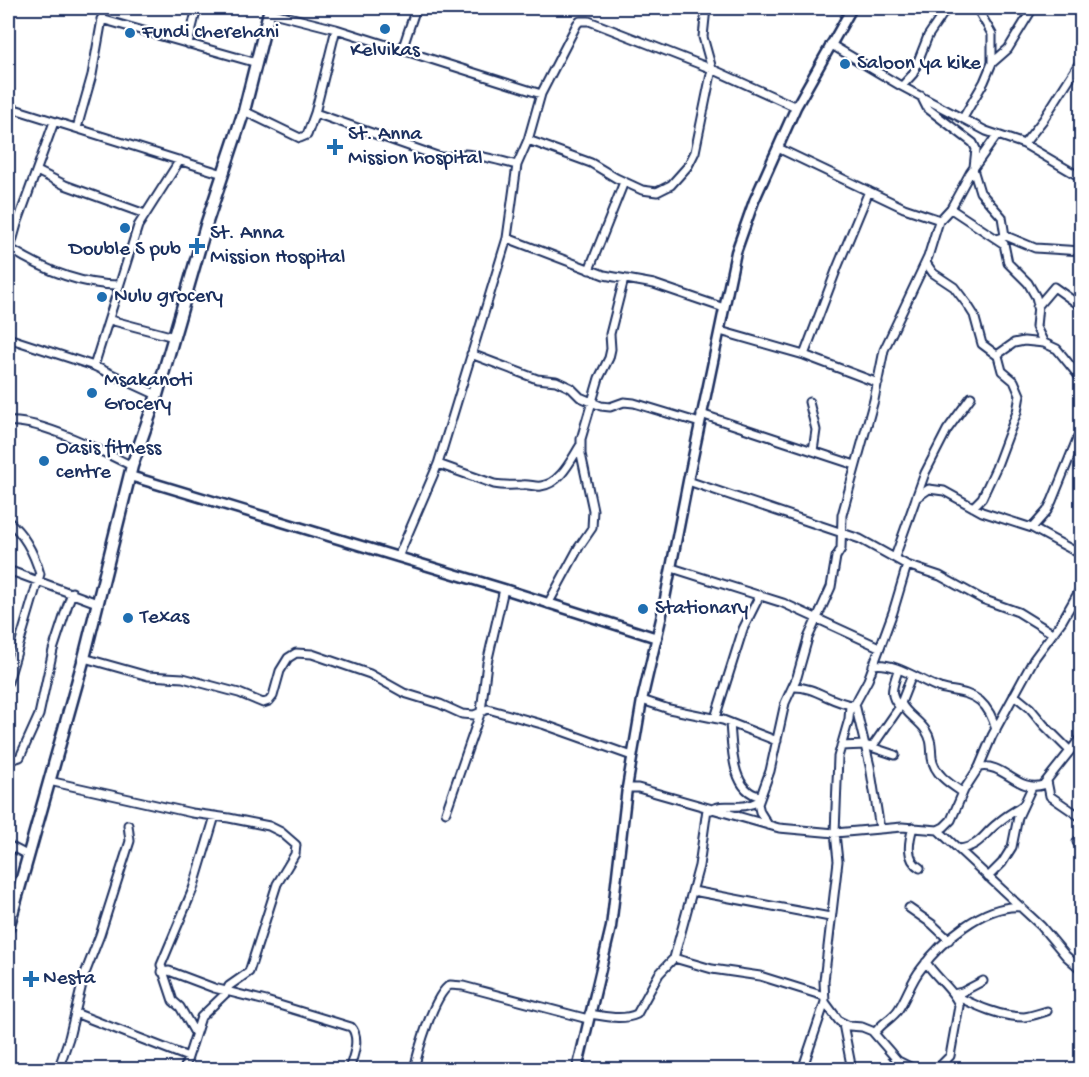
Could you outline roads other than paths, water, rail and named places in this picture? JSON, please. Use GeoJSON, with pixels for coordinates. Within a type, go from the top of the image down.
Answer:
{"type":"FeatureCollection","features":[{"type":"Feature","properties":{"kind":"highway"},"geometry":{"type":"LineString","coordinates":[[8,928],[84,658],[131,471],[157,395],[207,222],[244,111],[270,10]]}},
{"type":"Feature","properties":{"kind":"street"},"geometry":{"type":"LineString","coordinates":[[76,128],[92,75],[104,8]]}},
{"type":"Feature","properties":{"kind":"street"},"geometry":{"type":"LineString","coordinates":[[188,44],[196,8]]}},
{"type":"Feature","properties":{"kind":"street"},"geometry":{"type":"LineString","coordinates":[[402,50],[416,8]]}},
{"type":"Feature","properties":{"kind":"street"},"geometry":{"type":"LineString","coordinates":[[528,140],[591,163],[642,190],[657,192],[670,185],[688,166],[695,152],[712,69],[703,37],[706,8]]}},
{"type":"Feature","properties":{"kind":"street"},"geometry":{"type":"LineString","coordinates":[[577,1070],[610,927],[627,788],[642,700],[672,568],[700,419],[736,252],[754,201],[796,107],[852,8]]}},
{"type":"Feature","properties":{"kind":"street"},"geometry":{"type":"LineString","coordinates":[[902,86],[910,79],[918,65],[928,36],[947,8]]}},
{"type":"Feature","properties":{"kind":"street"},"geometry":{"type":"LineString","coordinates":[[963,118],[992,63],[992,34],[977,8]]}},
{"type":"Feature","properties":{"kind":"street"},"geometry":{"type":"LineString","coordinates":[[992,63],[1008,49],[1033,8]]}},
{"type":"Feature","properties":{"kind":"street"},"geometry":{"type":"LineString","coordinates":[[270,10],[541,94]]}},
{"type":"Feature","properties":{"kind":"street"},"geometry":{"type":"LineString","coordinates":[[101,19],[257,63]]}},
{"type":"Feature","properties":{"kind":"street"},"geometry":{"type":"LineString","coordinates":[[398,557],[438,464],[507,238],[517,165],[528,140],[541,94],[577,24],[585,20],[712,69],[796,107]]}},
{"type":"Feature","properties":{"kind":"street"},"geometry":{"type":"LineString","coordinates":[[244,111],[300,138],[308,132],[336,29]]}},
{"type":"Feature","properties":{"kind":"street"},"geometry":{"type":"LineString","coordinates":[[830,44],[902,86],[997,135],[1024,144],[1082,178]]}},
{"type":"Feature","properties":{"kind":"street"},"geometry":{"type":"LineString","coordinates":[[1024,144],[1043,120],[1082,59]]}},
{"type":"Feature","properties":{"kind":"street"},"geometry":{"type":"LineString","coordinates":[[921,96],[927,108],[973,143],[976,149],[974,168],[980,192],[1002,217],[1005,236]]}},
{"type":"Feature","properties":{"kind":"street"},"geometry":{"type":"LineString","coordinates":[[8,106],[223,174]]}},
{"type":"Feature","properties":{"kind":"street"},"geometry":{"type":"LineString","coordinates":[[315,113],[440,157],[477,155],[517,165]]}},
{"type":"Feature","properties":{"kind":"street"},"geometry":{"type":"LineString","coordinates":[[8,256],[54,122]]}},
{"type":"Feature","properties":{"kind":"street"},"geometry":{"type":"LineString","coordinates":[[768,825],[760,812],[759,798],[770,771],[785,703],[793,687],[808,638],[831,587],[836,557],[841,549],[842,515],[874,400],[887,342],[926,263],[939,220],[951,209],[974,168],[997,135]]}},
{"type":"Feature","properties":{"kind":"street"},"geometry":{"type":"LineString","coordinates":[[778,148],[904,208],[939,220]]}},
{"type":"Feature","properties":{"kind":"street"},"geometry":{"type":"LineString","coordinates":[[94,366],[110,320],[132,240],[145,214],[180,160]]}},
{"type":"Feature","properties":{"kind":"street"},"geometry":{"type":"LineString","coordinates":[[38,171],[64,185],[145,214]]}},
{"type":"Feature","properties":{"kind":"street"},"geometry":{"type":"LineString","coordinates":[[589,270],[624,182]]}},
{"type":"Feature","properties":{"kind":"street"},"geometry":{"type":"LineString","coordinates":[[804,355],[869,191]]}},
{"type":"Feature","properties":{"kind":"street"},"geometry":{"type":"LineString","coordinates":[[951,209],[1004,244],[1006,256],[1012,268],[1032,289],[1036,297],[1036,327],[1044,343]]}},
{"type":"Feature","properties":{"kind":"street"},"geometry":{"type":"LineString","coordinates":[[997,239],[1005,236],[1035,248],[1082,250]]}},
{"type":"Feature","properties":{"kind":"street"},"geometry":{"type":"LineString","coordinates":[[507,238],[604,275],[654,284],[724,308]]}},
{"type":"Feature","properties":{"kind":"street"},"geometry":{"type":"LineString","coordinates":[[9,248],[50,270],[85,281],[119,285]]}},
{"type":"Feature","properties":{"kind":"street"},"geometry":{"type":"LineString","coordinates":[[926,263],[933,273],[954,287],[974,315],[982,344],[997,355],[1002,371],[1017,385],[1020,395],[1019,405],[988,485],[982,498],[973,507]]}},
{"type":"Feature","properties":{"kind":"street"},"geometry":{"type":"LineString","coordinates":[[438,464],[502,486],[525,484],[539,486],[548,484],[562,473],[580,446],[591,402],[609,358],[610,334],[624,279]]}},
{"type":"Feature","properties":{"kind":"street"},"geometry":{"type":"LineString","coordinates":[[1037,307],[1054,288],[1082,307]]}},
{"type":"Feature","properties":{"kind":"street"},"geometry":{"type":"LineString","coordinates":[[110,320],[174,337]]}},
{"type":"Feature","properties":{"kind":"street"},"geometry":{"type":"LineString","coordinates":[[720,331],[804,355],[878,383]]}},
{"type":"Feature","properties":{"kind":"street"},"geometry":{"type":"LineString","coordinates":[[8,338],[94,366],[157,395]]}},
{"type":"Feature","properties":{"kind":"street"},"geometry":{"type":"LineString","coordinates":[[997,355],[1014,343],[1024,341],[1044,343],[1057,349],[1082,380]]}},
{"type":"Feature","properties":{"kind":"street"},"geometry":{"type":"LineString","coordinates":[[471,354],[537,379],[556,381],[570,388],[580,397],[605,407],[624,402],[634,403],[700,419],[855,465]]}},
{"type":"Feature","properties":{"kind":"street"},"geometry":{"type":"LineString","coordinates":[[895,557],[921,481],[942,439],[971,397]]}},
{"type":"Feature","properties":{"kind":"street"},"geometry":{"type":"LineString","coordinates":[[809,402],[816,430],[813,451]]}},
{"type":"Feature","properties":{"kind":"street"},"geometry":{"type":"LineString","coordinates":[[8,422],[27,423],[73,439],[131,471],[657,638]]}},
{"type":"Feature","properties":{"kind":"street"},"geometry":{"type":"LineString","coordinates":[[1032,528],[1047,511],[1052,501],[1082,427]]}},
{"type":"Feature","properties":{"kind":"street"},"geometry":{"type":"LineString","coordinates":[[548,604],[594,522],[580,446]]}},
{"type":"Feature","properties":{"kind":"street"},"geometry":{"type":"LineString","coordinates":[[688,481],[860,539],[907,565],[940,576],[982,599],[1018,612],[1052,633]]}},
{"type":"Feature","properties":{"kind":"street"},"geometry":{"type":"LineString","coordinates":[[916,498],[926,490],[950,493],[989,514],[1032,528],[1082,555]]}},
{"type":"Feature","properties":{"kind":"street"},"geometry":{"type":"LineString","coordinates":[[8,521],[24,537],[36,558],[40,574],[8,682]]}},
{"type":"Feature","properties":{"kind":"street"},"geometry":{"type":"LineString","coordinates":[[802,1070],[824,999],[830,916],[838,861],[835,833],[838,757],[853,705],[868,680],[893,612],[907,565]]}},
{"type":"Feature","properties":{"kind":"street"},"geometry":{"type":"LineString","coordinates":[[672,568],[760,595],[817,617],[878,649],[884,664]]}},
{"type":"Feature","properties":{"kind":"street"},"geometry":{"type":"LineString","coordinates":[[8,570],[97,603]]}},
{"type":"Feature","properties":{"kind":"street"},"geometry":{"type":"LineString","coordinates":[[938,830],[951,820],[962,792],[979,767],[1034,659],[1079,597],[1082,586]]}},
{"type":"Feature","properties":{"kind":"street"},"geometry":{"type":"LineString","coordinates":[[446,812],[481,711],[487,663],[504,589]]}},
{"type":"Feature","properties":{"kind":"street"},"geometry":{"type":"LineString","coordinates":[[8,761],[20,757],[36,722],[53,650],[72,592]]}},
{"type":"Feature","properties":{"kind":"street"},"geometry":{"type":"LineString","coordinates":[[715,718],[743,629],[760,595]]}},
{"type":"Feature","properties":{"kind":"street"},"geometry":{"type":"LineString","coordinates":[[84,658],[148,676],[183,678],[266,703],[273,696],[280,671],[288,658],[296,653],[312,654],[370,675],[404,693],[440,704],[462,714],[474,715],[488,709],[545,725],[632,756]]}},
{"type":"Feature","properties":{"kind":"street"},"geometry":{"type":"LineString","coordinates":[[873,665],[884,664],[939,688],[966,693],[989,711],[996,730]]}},
{"type":"Feature","properties":{"kind":"street"},"geometry":{"type":"LineString","coordinates":[[898,670],[891,694],[894,701],[925,730],[930,738],[932,760],[940,774],[962,792]]}},
{"type":"Feature","properties":{"kind":"street"},"geometry":{"type":"LineString","coordinates":[[869,746],[900,705],[912,675]]}},
{"type":"Feature","properties":{"kind":"street"},"geometry":{"type":"LineString","coordinates":[[793,687],[810,688],[853,705],[869,746],[880,829]]}},
{"type":"Feature","properties":{"kind":"street"},"geometry":{"type":"LineString","coordinates":[[1014,695],[1030,708],[1069,750]]}},
{"type":"Feature","properties":{"kind":"street"},"geometry":{"type":"LineString","coordinates":[[642,700],[669,709],[715,718],[777,741]]}},
{"type":"Feature","properties":{"kind":"street"},"geometry":{"type":"LineString","coordinates":[[989,711],[1001,711],[1008,707]]}},
{"type":"Feature","properties":{"kind":"street"},"geometry":{"type":"LineString","coordinates":[[730,723],[733,758],[740,780],[759,798]]}},
{"type":"Feature","properties":{"kind":"street"},"geometry":{"type":"LineString","coordinates":[[979,767],[991,767],[1026,786],[1043,785],[1074,743],[1082,728]]}},
{"type":"Feature","properties":{"kind":"street"},"geometry":{"type":"LineString","coordinates":[[1074,743],[1082,736]]}},
{"type":"Feature","properties":{"kind":"street"},"geometry":{"type":"LineString","coordinates":[[841,746],[869,746],[895,755]]}},
{"type":"Feature","properties":{"kind":"street"},"geometry":{"type":"LineString","coordinates":[[49,781],[192,813],[268,826],[281,832],[296,846],[297,849],[288,869],[277,884],[249,972],[229,986],[227,991],[201,1017],[184,1070]]}},
{"type":"Feature","properties":{"kind":"street"},"geometry":{"type":"LineString","coordinates":[[1047,781],[1050,796],[1082,818]]}},
{"type":"Feature","properties":{"kind":"street"},"geometry":{"type":"LineString","coordinates":[[988,877],[1002,863],[1012,847],[1022,806],[1032,787]]}},
{"type":"Feature","properties":{"kind":"street"},"geometry":{"type":"LineString","coordinates":[[627,788],[638,788],[768,825],[835,833],[913,827],[938,830],[1021,908],[1082,970]]}},
{"type":"Feature","properties":{"kind":"street"},"geometry":{"type":"LineString","coordinates":[[709,809],[721,806],[742,808],[759,798]]}},
{"type":"Feature","properties":{"kind":"street"},"geometry":{"type":"LineString","coordinates":[[959,849],[977,844],[999,821],[1022,806]]}},
{"type":"Feature","properties":{"kind":"street"},"geometry":{"type":"LineString","coordinates":[[414,1070],[429,1022],[442,991],[450,985],[463,986],[588,1017],[628,1018],[637,1014],[659,974],[674,958],[699,866],[709,809]]}},
{"type":"Feature","properties":{"kind":"street"},"geometry":{"type":"LineString","coordinates":[[195,1033],[180,1007],[173,1001],[162,972],[162,962],[194,889],[215,816]]}},
{"type":"Feature","properties":{"kind":"street"},"geometry":{"type":"LineString","coordinates":[[58,1070],[84,976],[100,935],[130,841],[128,825]]}},
{"type":"Feature","properties":{"kind":"street"},"geometry":{"type":"LineString","coordinates":[[913,827],[910,856],[914,864],[920,868]]}},
{"type":"Feature","properties":{"kind":"street"},"geometry":{"type":"LineString","coordinates":[[8,845],[29,856]]}},
{"type":"Feature","properties":{"kind":"street"},"geometry":{"type":"LineString","coordinates":[[693,891],[830,916]]}},
{"type":"Feature","properties":{"kind":"street"},"geometry":{"type":"LineString","coordinates":[[875,1033],[899,1009],[915,978],[949,940],[989,912],[1011,907],[1021,908]]}},
{"type":"Feature","properties":{"kind":"street"},"geometry":{"type":"LineString","coordinates":[[909,908],[932,924],[949,940]]}},
{"type":"Feature","properties":{"kind":"street"},"geometry":{"type":"LineString","coordinates":[[674,958],[712,969],[759,976],[824,999],[835,1018],[843,1024],[867,1028],[875,1033],[898,1061],[916,1070]]}},
{"type":"Feature","properties":{"kind":"street"},"geometry":{"type":"LineString","coordinates":[[927,962],[935,975],[955,995],[985,1010],[1026,1017],[1047,1011]]}},
{"type":"Feature","properties":{"kind":"street"},"geometry":{"type":"LineString","coordinates":[[162,972],[169,972],[351,1027],[355,1030],[356,1037],[349,1070]]}},
{"type":"Feature","properties":{"kind":"street"},"geometry":{"type":"LineString","coordinates":[[955,995],[983,981]]}},
{"type":"Feature","properties":{"kind":"street"},"geometry":{"type":"LineString","coordinates":[[936,1070],[947,1060],[951,1051],[959,1006],[955,995]]}},
{"type":"Feature","properties":{"kind":"street"},"geometry":{"type":"LineString","coordinates":[[75,1013],[188,1057]]}},
{"type":"Feature","properties":{"kind":"street"},"geometry":{"type":"LineString","coordinates":[[843,1024],[852,1070]]}},
{"type":"Feature","properties":{"kind":"place","name":"Kelvikas"},"geometry":{"type":"Point","coordinates":[385,29]}},
{"type":"Feature","properties":{"kind":"place","name":"Fundi cherehani"},"geometry":{"type":"Point","coordinates":[130,33]}},
{"type":"Feature","properties":{"kind":"place","name":"Saloon ya kike"},"geometry":{"type":"Point","coordinates":[845,64]}},
{"type":"Feature","properties":{"kind":"place","name":"St. Anna Mission hospital"},"geometry":{"type":"Point","coordinates":[335,147]}},
{"type":"Feature","properties":{"kind":"place","name":"Double S pub"},"geometry":{"type":"Point","coordinates":[125,228]}},
{"type":"Feature","properties":{"kind":"place","name":"St. Anna Mission Hospital"},"geometry":{"type":"Point","coordinates":[197,246]}},
{"type":"Feature","properties":{"kind":"place","name":"Nulu grocery"},"geometry":{"type":"Point","coordinates":[102,297]}},
{"type":"Feature","properties":{"kind":"place","name":"Msakanoti Grocery"},"geometry":{"type":"Point","coordinates":[92,393]}},
{"type":"Feature","properties":{"kind":"place","name":"Oasis fitness centre"},"geometry":{"type":"Point","coordinates":[44,461]}},
{"type":"Feature","properties":{"kind":"place","name":"Stationary"},"geometry":{"type":"Point","coordinates":[643,609]}},
{"type":"Feature","properties":{"kind":"place","name":"Texas"},"geometry":{"type":"Point","coordinates":[128,618]}},
{"type":"Feature","properties":{"kind":"place","name":"Nesta"},"geometry":{"type":"Point","coordinates":[31,979]}}]}
